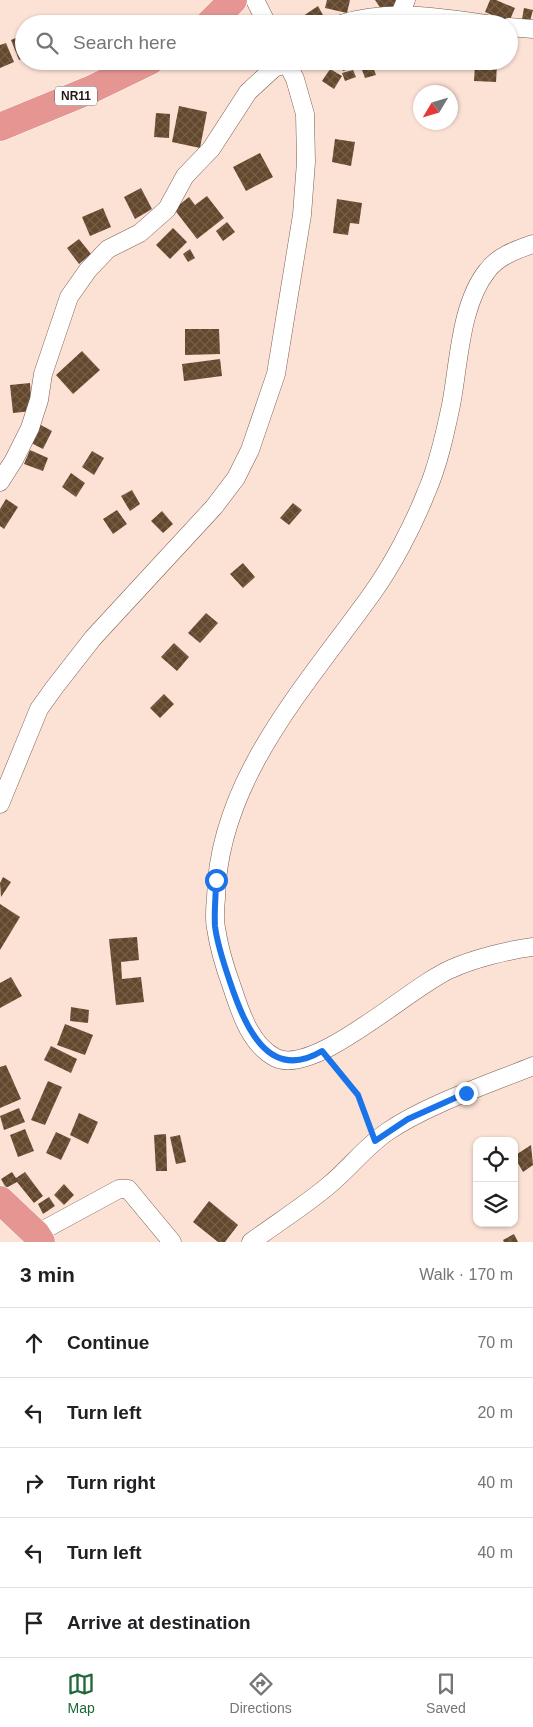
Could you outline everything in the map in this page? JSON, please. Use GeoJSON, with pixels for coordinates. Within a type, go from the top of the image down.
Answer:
{"type":"FeatureCollection","features":[{"type":"Feature","properties":{"kind":"highway"},"geometry":{"type":"LineString","coordinates":[[218,15],[233,0]]}},
{"type":"Feature","properties":{"kind":"highway","name":"NR11"},"geometry":{"type":"LineString","coordinates":[[0,127],[90,90],[131,70]]}},
{"type":"Feature","properties":{"kind":"highway"},"geometry":{"type":"LineString","coordinates":[[0,1200],[39,1238]]}},
{"type":"Feature","properties":{"kind":"street"},"geometry":{"type":"LineString","coordinates":[[255,0],[262,15]]}},
{"type":"Feature","properties":{"kind":"street"},"geometry":{"type":"LineString","coordinates":[[376,15],[403,8],[419,15]]}},
{"type":"Feature","properties":{"kind":"street"},"geometry":{"type":"LineString","coordinates":[[518,28],[533,29]]}},
{"type":"Feature","properties":{"kind":"street"},"geometry":{"type":"LineString","coordinates":[[0,482],[14,460],[30,428],[40,400],[43,374],[69,297],[88,270],[108,249],[140,233],[168,209],[185,176],[211,149],[248,92],[272,70]]}},
{"type":"Feature","properties":{"kind":"street"},"geometry":{"type":"LineString","coordinates":[[0,804],[39,709],[93,638],[214,507],[236,478],[250,450],[276,374],[302,215],[306,162],[306,114],[292,70]]}},
{"type":"Feature","properties":{"kind":"street"},"geometry":{"type":"LineString","coordinates":[[533,244],[508,253],[487,270],[473,296],[462,336],[451,407],[427,492],[373,592],[280,719],[229,819],[216,880],[215,926],[226,971],[247,1028],[259,1044],[277,1058],[296,1060],[322,1051],[450,969],[519,949],[533,947]]}},
{"type":"Feature","properties":{"kind":"street"},"geometry":{"type":"LineString","coordinates":[[251,1242],[330,1185],[375,1141],[408,1119],[533,1066]]}},
{"type":"Feature","properties":{"kind":"street"},"geometry":{"type":"LineString","coordinates":[[39,1238],[119,1189],[128,1189],[172,1242]]}},
{"type":"Feature","properties":{"kind":"path"},"geometry":{"type":"LineString","coordinates":[[322,1051],[358,1095],[375,1141]]}},
{"type":"Feature","properties":{"kind":"building"},"geometry":{"type":"Polygon","coordinates":[[[327,0],[350,0],[347,13],[325,8],[327,0]]]}},
{"type":"Feature","properties":{"kind":"building"},"geometry":{"type":"Polygon","coordinates":[[[375,0],[397,0],[401,6],[385,15],[375,0]]]}},
{"type":"Feature","properties":{"kind":"building"},"geometry":{"type":"Polygon","coordinates":[[[490,0],[496,0],[515,8],[512,15],[492,15],[485,12],[490,0]]]}},
{"type":"Feature","properties":{"kind":"building"},"geometry":{"type":"Polygon","coordinates":[[[318,6],[323,15],[304,15],[318,6]]]}},
{"type":"Feature","properties":{"kind":"building"},"geometry":{"type":"Polygon","coordinates":[[[524,8],[533,10],[530,21],[522,19],[524,8]]]}},
{"type":"Feature","properties":{"kind":"building"},"geometry":{"type":"Polygon","coordinates":[[[15,38],[15,50],[11,40],[15,38]]]}},
{"type":"Feature","properties":{"kind":"building"},"geometry":{"type":"Polygon","coordinates":[[[6,43],[14,62],[0,68],[0,45],[6,43]]]}},
{"type":"Feature","properties":{"kind":"building"},"geometry":{"type":"Polygon","coordinates":[[[329,70],[342,76],[334,89],[322,81],[329,70]]]}},
{"type":"Feature","properties":{"kind":"building"},"geometry":{"type":"Polygon","coordinates":[[[353,70],[356,77],[345,81],[342,73],[353,70]]]}},
{"type":"Feature","properties":{"kind":"building"},"geometry":{"type":"Polygon","coordinates":[[[362,70],[374,70],[376,75],[365,78],[362,70]]]}},
{"type":"Feature","properties":{"kind":"building"},"geometry":{"type":"Polygon","coordinates":[[[475,70],[497,70],[496,82],[474,81],[475,70]]]}},
{"type":"Feature","properties":{"kind":"building"},"geometry":{"type":"Polygon","coordinates":[[[179,106],[207,112],[200,148],[172,142],[179,106]]]}},
{"type":"Feature","properties":{"kind":"building"},"geometry":{"type":"Polygon","coordinates":[[[156,113],[170,114],[169,138],[154,137],[156,113]]]}},
{"type":"Feature","properties":{"kind":"building"},"geometry":{"type":"Polygon","coordinates":[[[335,139],[355,142],[351,166],[332,162],[335,139]]]}},
{"type":"Feature","properties":{"kind":"building"},"geometry":{"type":"Polygon","coordinates":[[[260,153],[273,177],[246,191],[233,167],[260,153]]]}},
{"type":"Feature","properties":{"kind":"building"},"geometry":{"type":"Polygon","coordinates":[[[141,188],[152,209],[135,219],[124,197],[141,188]]]}},
{"type":"Feature","properties":{"kind":"building"},"geometry":{"type":"Polygon","coordinates":[[[207,196],[224,218],[197,239],[174,209],[189,197],[195,205],[207,196]]]}},
{"type":"Feature","properties":{"kind":"building"},"geometry":{"type":"Polygon","coordinates":[[[337,199],[362,203],[359,224],[350,223],[348,235],[333,233],[337,199]]]}},
{"type":"Feature","properties":{"kind":"building"},"geometry":{"type":"Polygon","coordinates":[[[103,208],[111,227],[90,236],[82,217],[103,208]]]}},
{"type":"Feature","properties":{"kind":"building"},"geometry":{"type":"Polygon","coordinates":[[[227,222],[235,232],[223,241],[216,231],[227,222]]]}},
{"type":"Feature","properties":{"kind":"building"},"geometry":{"type":"Polygon","coordinates":[[[173,228],[187,242],[170,259],[156,245],[173,228]]]}},
{"type":"Feature","properties":{"kind":"building"},"geometry":{"type":"Polygon","coordinates":[[[79,239],[91,254],[79,264],[67,248],[79,239]]]}},
{"type":"Feature","properties":{"kind":"building"},"geometry":{"type":"Polygon","coordinates":[[[190,249],[195,258],[188,262],[183,254],[190,249]]]}},
{"type":"Feature","properties":{"kind":"building"},"geometry":{"type":"Polygon","coordinates":[[[185,329],[219,329],[220,354],[185,355],[185,329]]]}},
{"type":"Feature","properties":{"kind":"building"},"geometry":{"type":"Polygon","coordinates":[[[82,351],[100,370],[73,394],[56,375],[82,351]]]}},
{"type":"Feature","properties":{"kind":"building"},"geometry":{"type":"Polygon","coordinates":[[[220,359],[222,376],[184,381],[182,364],[220,359]]]}},
{"type":"Feature","properties":{"kind":"building"},"geometry":{"type":"Polygon","coordinates":[[[30,383],[32,411],[13,413],[10,385],[30,383]]]}},
{"type":"Feature","properties":{"kind":"building"},"geometry":{"type":"Polygon","coordinates":[[[39,424],[52,431],[43,449],[29,442],[39,424]]]}},
{"type":"Feature","properties":{"kind":"building"},"geometry":{"type":"Polygon","coordinates":[[[30,450],[48,458],[43,471],[24,464],[30,450]]]}},
{"type":"Feature","properties":{"kind":"building"},"geometry":{"type":"Polygon","coordinates":[[[92,451],[104,458],[94,475],[82,467],[92,451]]]}},
{"type":"Feature","properties":{"kind":"building"},"geometry":{"type":"Polygon","coordinates":[[[71,473],[85,483],[76,497],[62,487],[71,473]]]}},
{"type":"Feature","properties":{"kind":"building"},"geometry":{"type":"Polygon","coordinates":[[[132,490],[140,504],[130,511],[121,496],[132,490]]]}},
{"type":"Feature","properties":{"kind":"building"},"geometry":{"type":"Polygon","coordinates":[[[6,499],[18,507],[4,529],[0,526],[0,509],[6,499]]]}},
{"type":"Feature","properties":{"kind":"building"},"geometry":{"type":"Polygon","coordinates":[[[293,503],[302,510],[289,525],[280,518],[293,503]]]}},
{"type":"Feature","properties":{"kind":"building"},"geometry":{"type":"Polygon","coordinates":[[[117,510],[127,524],[113,534],[103,519],[117,510]]]}},
{"type":"Feature","properties":{"kind":"building"},"geometry":{"type":"Polygon","coordinates":[[[162,511],[173,524],[163,533],[151,521],[162,511]]]}},
{"type":"Feature","properties":{"kind":"building"},"geometry":{"type":"Polygon","coordinates":[[[243,563],[255,577],[243,588],[230,574],[243,563]]]}},
{"type":"Feature","properties":{"kind":"building"},"geometry":{"type":"Polygon","coordinates":[[[206,613],[218,623],[200,643],[188,633],[206,613]]]}},
{"type":"Feature","properties":{"kind":"building"},"geometry":{"type":"Polygon","coordinates":[[[174,643],[189,657],[177,671],[161,657],[174,643]]]}},
{"type":"Feature","properties":{"kind":"building"},"geometry":{"type":"Polygon","coordinates":[[[164,694],[174,704],[160,718],[150,708],[164,694]]]}},
{"type":"Feature","properties":{"kind":"building"},"geometry":{"type":"Polygon","coordinates":[[[3,877],[11,882],[1,897],[0,883],[3,877]]]}},
{"type":"Feature","properties":{"kind":"building"},"geometry":{"type":"Polygon","coordinates":[[[0,904],[20,917],[0,950],[0,904]]]}},
{"type":"Feature","properties":{"kind":"building"},"geometry":{"type":"Polygon","coordinates":[[[137,937],[139,960],[121,962],[122,979],[141,977],[144,1002],[116,1005],[109,939],[137,937]]]}},
{"type":"Feature","properties":{"kind":"building"},"geometry":{"type":"Polygon","coordinates":[[[11,977],[22,996],[0,1008],[0,983],[11,977]]]}},
{"type":"Feature","properties":{"kind":"building"},"geometry":{"type":"Polygon","coordinates":[[[71,1007],[89,1010],[88,1023],[70,1021],[71,1007]]]}},
{"type":"Feature","properties":{"kind":"building"},"geometry":{"type":"Polygon","coordinates":[[[65,1024],[93,1035],[85,1055],[57,1045],[65,1024]]]}},
{"type":"Feature","properties":{"kind":"building"},"geometry":{"type":"Polygon","coordinates":[[[51,1046],[77,1059],[71,1073],[44,1060],[51,1046]]]}},
{"type":"Feature","properties":{"kind":"building"},"geometry":{"type":"Polygon","coordinates":[[[6,1065],[21,1099],[0,1108],[0,1067],[6,1065]]]}},
{"type":"Feature","properties":{"kind":"building"},"geometry":{"type":"Polygon","coordinates":[[[48,1081],[62,1087],[45,1125],[31,1120],[48,1081]]]}},
{"type":"Feature","properties":{"kind":"building"},"geometry":{"type":"Polygon","coordinates":[[[19,1108],[25,1122],[4,1130],[0,1116],[19,1108]]]}},
{"type":"Feature","properties":{"kind":"building"},"geometry":{"type":"Polygon","coordinates":[[[79,1113],[98,1122],[88,1144],[70,1135],[79,1113]]]}},
{"type":"Feature","properties":{"kind":"building"},"geometry":{"type":"Polygon","coordinates":[[[25,1129],[34,1151],[18,1157],[10,1135],[25,1129]]]}},
{"type":"Feature","properties":{"kind":"building"},"geometry":{"type":"Polygon","coordinates":[[[56,1132],[71,1139],[61,1160],[46,1153],[56,1132]]]}},
{"type":"Feature","properties":{"kind":"building"},"geometry":{"type":"Polygon","coordinates":[[[166,1134],[167,1171],[156,1171],[154,1135],[166,1134]]]}},
{"type":"Feature","properties":{"kind":"building"},"geometry":{"type":"Polygon","coordinates":[[[180,1135],[186,1162],[176,1164],[170,1137],[180,1135]]]}},
{"type":"Feature","properties":{"kind":"building"},"geometry":{"type":"Polygon","coordinates":[[[531,1145],[533,1165],[523,1172],[518,1163],[518,1153],[531,1145]]]}},
{"type":"Feature","properties":{"kind":"building"},"geometry":{"type":"Polygon","coordinates":[[[12,1172],[16,1178],[25,1172],[43,1196],[34,1203],[17,1182],[6,1188],[1,1179],[12,1172]]]}},
{"type":"Feature","properties":{"kind":"building"},"geometry":{"type":"Polygon","coordinates":[[[64,1184],[74,1195],[64,1205],[54,1195],[64,1184]]]}},
{"type":"Feature","properties":{"kind":"building"},"geometry":{"type":"Polygon","coordinates":[[[49,1197],[55,1206],[43,1214],[38,1204],[49,1197]]]}},
{"type":"Feature","properties":{"kind":"building"},"geometry":{"type":"Polygon","coordinates":[[[209,1201],[238,1225],[225,1242],[218,1242],[193,1222],[209,1201]]]}},
{"type":"Feature","properties":{"kind":"building"},"geometry":{"type":"Polygon","coordinates":[[[514,1234],[518,1242],[504,1242],[503,1240],[514,1234]]]}},
{"type":"Feature","properties":{"kind":"route"},"geometry":{"type":"LineString","coordinates":[[216,880],[215,926],[226,971],[247,1028],[259,1044],[277,1058],[296,1060],[322,1051],[358,1095],[375,1141],[408,1119],[466,1093]]}}]}
